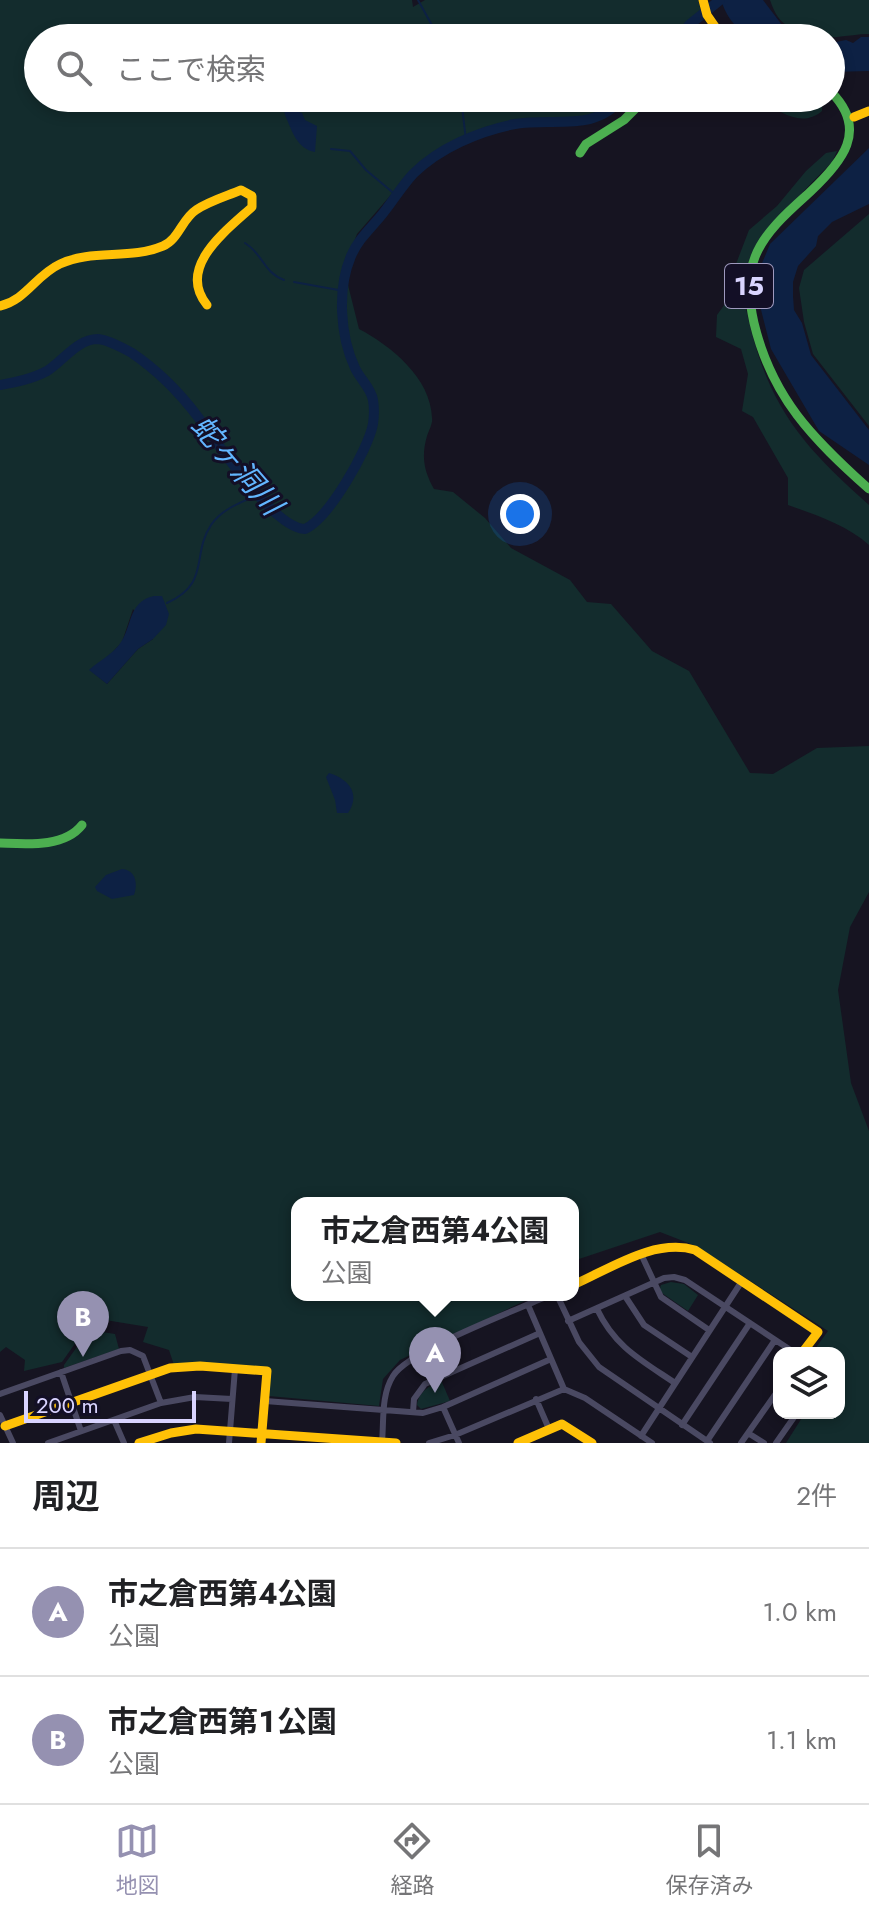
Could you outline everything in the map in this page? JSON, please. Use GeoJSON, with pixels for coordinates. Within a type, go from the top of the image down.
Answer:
{"type":"FeatureCollection","features":[{"type":"Feature","properties":{"kind":"street"},"geometry":{"type":"LineString","coordinates":[[703,1],[713,24]]}},
{"type":"Feature","properties":{"kind":"street"},"geometry":{"type":"LineString","coordinates":[[845,103],[854,117],[869,111]]}},
{"type":"Feature","properties":{"kind":"street"},"geometry":{"type":"LineString","coordinates":[[580,153],[586,144],[632,112]]}},
{"type":"Feature","properties":{"kind":"street","name":"15"},"geometry":{"type":"LineString","coordinates":[[854,117],[857,135],[849,155],[766,239],[751,269],[748,296],[763,350],[787,404],[806,430],[869,489]]}},
{"type":"Feature","properties":{"kind":"street"},"geometry":{"type":"LineString","coordinates":[[0,306],[17,302],[49,269],[66,261],[165,245],[176,236],[194,211],[241,190],[248,192],[252,207],[210,246],[203,260],[198,286],[207,305]]}},
{"type":"Feature","properties":{"kind":"street"},"geometry":{"type":"LineString","coordinates":[[0,843],[35,845],[75,834],[82,825]]}},
{"type":"Feature","properties":{"kind":"street"},"geometry":{"type":"LineString","coordinates":[[579,1282],[661,1247],[695,1250],[818,1332],[807,1347]]}},
{"type":"Feature","properties":{"kind":"street"},"geometry":{"type":"LineString","coordinates":[[641,1254],[665,1302],[709,1330]]}},
{"type":"Feature","properties":{"kind":"street"},"geometry":{"type":"LineString","coordinates":[[568,1321],[674,1277],[685,1280],[786,1347]]}},
{"type":"Feature","properties":{"kind":"street"},"geometry":{"type":"LineString","coordinates":[[641,1436],[742,1281]]}},
{"type":"Feature","properties":{"kind":"street"},"geometry":{"type":"LineString","coordinates":[[625,1296],[644,1325],[692,1357]]}},
{"type":"Feature","properties":{"kind":"street"},"geometry":{"type":"LineString","coordinates":[[382,1442],[385,1395],[394,1373],[402,1364],[537,1301]]}},
{"type":"Feature","properties":{"kind":"street"},"geometry":{"type":"LineString","coordinates":[[560,1301],[584,1351],[599,1367],[709,1442],[775,1340]]}},
{"type":"Feature","properties":{"kind":"street"},"geometry":{"type":"LineString","coordinates":[[528,1305],[564,1389]]}},
{"type":"Feature","properties":{"kind":"street"},"geometry":{"type":"LineString","coordinates":[[597,1309],[617,1342],[675,1383]]}},
{"type":"Feature","properties":{"kind":"street"},"geometry":{"type":"LineString","coordinates":[[682,1425],[750,1323]]}},
{"type":"Feature","properties":{"kind":"street"},"geometry":{"type":"LineString","coordinates":[[413,1412],[417,1392],[425,1384],[540,1333]]}},
{"type":"Feature","properties":{"kind":"street"},"geometry":{"type":"LineString","coordinates":[[0,1394],[130,1350],[143,1356],[161,1403]]}},
{"type":"Feature","properties":{"kind":"street"},"geometry":{"type":"LineString","coordinates":[[425,1351],[437,1377]]}},
{"type":"Feature","properties":{"kind":"street"},"geometry":{"type":"LineString","coordinates":[[265,1401],[423,1413],[551,1359]]}},
{"type":"Feature","properties":{"kind":"street"},"geometry":{"type":"LineString","coordinates":[[5,1426],[151,1373],[184,1367],[235,1369],[267,1371],[261,1438]]}},
{"type":"Feature","properties":{"kind":"street"},"geometry":{"type":"LineString","coordinates":[[229,1443],[235,1369]]}},
{"type":"Feature","properties":{"kind":"street"},"geometry":{"type":"LineString","coordinates":[[61,1372],[81,1431]]}},
{"type":"Feature","properties":{"kind":"street"},"geometry":{"type":"LineString","coordinates":[[429,1443],[564,1389],[585,1398],[652,1443]]}},
{"type":"Feature","properties":{"kind":"street"},"geometry":{"type":"LineString","coordinates":[[48,1443],[161,1403],[195,1397],[232,1399]]}},
{"type":"Feature","properties":{"kind":"street"},"geometry":{"type":"LineString","coordinates":[[741,1443],[773,1398]]}},
{"type":"Feature","properties":{"kind":"street"},"geometry":{"type":"LineString","coordinates":[[536,1399],[549,1429]]}},
{"type":"Feature","properties":{"kind":"street"},"geometry":{"type":"LineString","coordinates":[[443,1407],[459,1443]]}},
{"type":"Feature","properties":{"kind":"street"},"geometry":{"type":"LineString","coordinates":[[0,1415],[13,1443]]}},
{"type":"Feature","properties":{"kind":"street"},"geometry":{"type":"LineString","coordinates":[[776,1443],[793,1419]]}},
{"type":"Feature","properties":{"kind":"street"},"geometry":{"type":"LineString","coordinates":[[114,1420],[124,1443]]}},
{"type":"Feature","properties":{"kind":"street"},"geometry":{"type":"LineString","coordinates":[[518,1443],[562,1424],[586,1441]]}},
{"type":"Feature","properties":{"kind":"street"},"geometry":{"type":"LineString","coordinates":[[139,1443],[183,1430],[230,1430],[261,1438],[396,1443]]}},
{"type":"Feature","properties":{"kind":"street"},"geometry":{"type":"LineString","coordinates":[[748,1433],[764,1443]]}},
{"type":"Feature","properties":{"kind":"green space"},"geometry":{"type":"Polygon","coordinates":[[[0,0],[412,0],[413,7],[425,0],[698,0],[701,11],[688,24],[24,24],[24,112],[596,112],[575,120],[535,118],[491,127],[452,142],[415,167],[357,234],[344,269],[359,329],[396,354],[425,390],[432,420],[425,444],[424,464],[434,489],[453,492],[485,518],[511,548],[570,580],[587,602],[611,604],[652,651],[689,671],[750,773],[773,774],[817,748],[869,746],[869,892],[850,927],[838,990],[851,1083],[869,1131],[869,1443],[786,1443],[801,1419],[845,1419],[845,1347],[816,1347],[828,1331],[696,1246],[660,1232],[579,1259],[579,1197],[291,1197],[291,1301],[525,1301],[400,1360],[383,1379],[379,1406],[269,1396],[270,1368],[174,1365],[169,1350],[143,1342],[148,1327],[93,1318],[62,1362],[24,1371],[25,1360],[6,1347],[0,1352],[0,0]],[[133,609],[122,642],[90,670],[107,684],[138,649],[153,639],[133,609]]]}},
{"type":"Feature","properties":{"kind":"green space"},"geometry":{"type":"Polygon","coordinates":[[[770,0],[869,0],[869,34],[845,36],[845,24],[786,24],[770,0]]]}},
{"type":"Feature","properties":{"kind":"green space"},"geometry":{"type":"Polygon","coordinates":[[[780,112],[820,112],[806,118],[780,112]]]}},
{"type":"Feature","properties":{"kind":"green space"},"geometry":{"type":"Polygon","coordinates":[[[837,151],[832,162],[784,213],[763,241],[747,272],[744,299],[759,356],[780,405],[809,446],[869,505],[869,545],[841,526],[788,505],[788,478],[753,417],[742,411],[748,374],[741,349],[716,337],[717,315],[735,290],[731,277],[749,230],[777,206],[806,171],[826,153],[837,151]]]}},
{"type":"Feature","properties":{"kind":"green space"},"geometry":{"type":"Polygon","coordinates":[[[869,214],[869,426],[813,354],[799,288],[804,270],[869,214]]]}},
{"type":"Feature","properties":{"kind":"green space"},"geometry":{"type":"Polygon","coordinates":[[[671,1282],[684,1284],[698,1295],[688,1311],[659,1291],[661,1285],[671,1282]]]}},
{"type":"Feature","properties":{"kind":"green space"},"geometry":{"type":"Polygon","coordinates":[[[89,1330],[115,1334],[119,1349],[64,1368],[64,1365],[89,1330]]]}},
{"type":"Feature","properties":{"kind":"green space"},"geometry":{"type":"Polygon","coordinates":[[[441,1380],[450,1401],[421,1409],[417,1405],[420,1396],[441,1380]]]}},
{"type":"Feature","properties":{"kind":"water"},"geometry":{"type":"Polygon","coordinates":[[[721,0],[763,0],[781,24],[735,24],[721,0]]]}},
{"type":"Feature","properties":{"kind":"water"},"geometry":{"type":"Polygon","coordinates":[[[861,37],[869,37],[869,71],[845,72],[845,40],[853,43],[861,37]]]}},
{"type":"Feature","properties":{"kind":"water"},"geometry":{"type":"Polygon","coordinates":[[[284,112],[302,113],[305,120],[317,126],[315,152],[304,147],[296,138],[284,112]]]}},
{"type":"Feature","properties":{"kind":"water"},"geometry":{"type":"Polygon","coordinates":[[[869,148],[869,204],[832,222],[818,236],[816,246],[798,266],[793,296],[794,310],[802,323],[811,355],[869,430],[869,465],[819,431],[771,349],[758,298],[760,268],[770,244],[869,148]]]}},
{"type":"Feature","properties":{"kind":"water"},"geometry":{"type":"Polygon","coordinates":[[[162,596],[169,614],[166,625],[138,649],[107,684],[89,670],[119,645],[135,609],[145,599],[162,596]]]}},
{"type":"Feature","properties":{"kind":"water"},"geometry":{"type":"Polygon","coordinates":[[[329,773],[351,788],[353,800],[348,813],[337,813],[326,777],[329,773]]]}},
{"type":"Feature","properties":{"kind":"water"},"geometry":{"type":"Polygon","coordinates":[[[122,869],[135,878],[134,895],[112,899],[97,891],[95,887],[106,875],[122,869]]]}},
{"type":"Feature","properties":{"kind":"waterway"},"geometry":{"type":"LineString","coordinates":[[418,0],[431,24]]}},
{"type":"Feature","properties":{"kind":"waterway","name":"蛇ヶ洞川"},"geometry":{"type":"LineString","coordinates":[[690,24],[720,0]]}},
{"type":"Feature","properties":{"kind":"waterway"},"geometry":{"type":"LineString","coordinates":[[463,112],[466,140]]}},
{"type":"Feature","properties":{"kind":"waterway","name":"蛇ヶ洞川"},"geometry":{"type":"LineString","coordinates":[[0,385],[47,371],[77,346],[90,340],[116,344],[168,382],[262,500],[292,525],[305,529],[336,498],[364,450],[373,424],[372,396],[357,372],[343,327],[344,283],[351,256],[360,240],[413,174],[447,149],[474,136],[515,124],[573,122],[606,112]]}},
{"type":"Feature","properties":{"kind":"waterway"},"geometry":{"type":"LineString","coordinates":[[331,149],[350,151],[366,170],[397,196]]}},
{"type":"Feature","properties":{"kind":"waterway"},"geometry":{"type":"LineString","coordinates":[[245,243],[277,277],[284,280]]}},
{"type":"Feature","properties":{"kind":"waterway"},"geometry":{"type":"LineString","coordinates":[[294,282],[344,291]]}},
{"type":"Feature","properties":{"kind":"waterway"},"geometry":{"type":"LineString","coordinates":[[167,603],[190,587],[205,536],[215,519],[258,495]]}},
{"type":"Feature","properties":{"kind":"traffic: fast"},"geometry":{"type":"LineString","coordinates":[[580,153],[586,144],[632,112]]}},
{"type":"Feature","properties":{"kind":"traffic: fast"},"geometry":{"type":"LineString","coordinates":[[845,112],[849,132],[841,157],[759,247],[752,265],[750,298],[762,350],[784,395],[830,453],[869,489]]}},
{"type":"Feature","properties":{"kind":"traffic: fast"},"geometry":{"type":"LineString","coordinates":[[0,843],[55,841],[65,838],[82,825]]}},
{"type":"Feature","properties":{"kind":"traffic: slow"},"geometry":{"type":"LineString","coordinates":[[703,0],[713,24]]}},
{"type":"Feature","properties":{"kind":"traffic: slow"},"geometry":{"type":"LineString","coordinates":[[854,117],[869,111]]}},
{"type":"Feature","properties":{"kind":"traffic: slow"},"geometry":{"type":"LineString","coordinates":[[0,306],[24,293],[44,274],[72,259],[137,253],[163,246],[173,239],[196,210],[241,190],[252,196],[252,207],[208,250],[201,263],[197,277],[199,291],[207,305]]}},
{"type":"Feature","properties":{"kind":"traffic: slow"},"geometry":{"type":"LineString","coordinates":[[579,1282],[648,1252],[680,1247],[695,1250],[818,1332],[807,1347]]}},
{"type":"Feature","properties":{"kind":"traffic: slow"},"geometry":{"type":"LineString","coordinates":[[5,1426],[170,1368],[200,1366],[267,1371],[261,1443]]}},
{"type":"Feature","properties":{"kind":"traffic: slow"},"geometry":{"type":"LineString","coordinates":[[518,1443],[562,1424],[592,1443]]}},
{"type":"Feature","properties":{"kind":"traffic: slow"},"geometry":{"type":"LineString","coordinates":[[139,1443],[196,1429],[396,1443]]}},
{"type":"Feature","properties":{"kind":"place","name":"市之倉西第１公園"},"geometry":{"type":"Point","coordinates":[83,1357]}},
{"type":"Feature","properties":{"kind":"place","name":"市之倉西第４公園"},"geometry":{"type":"Point","coordinates":[435,1393]}}]}
